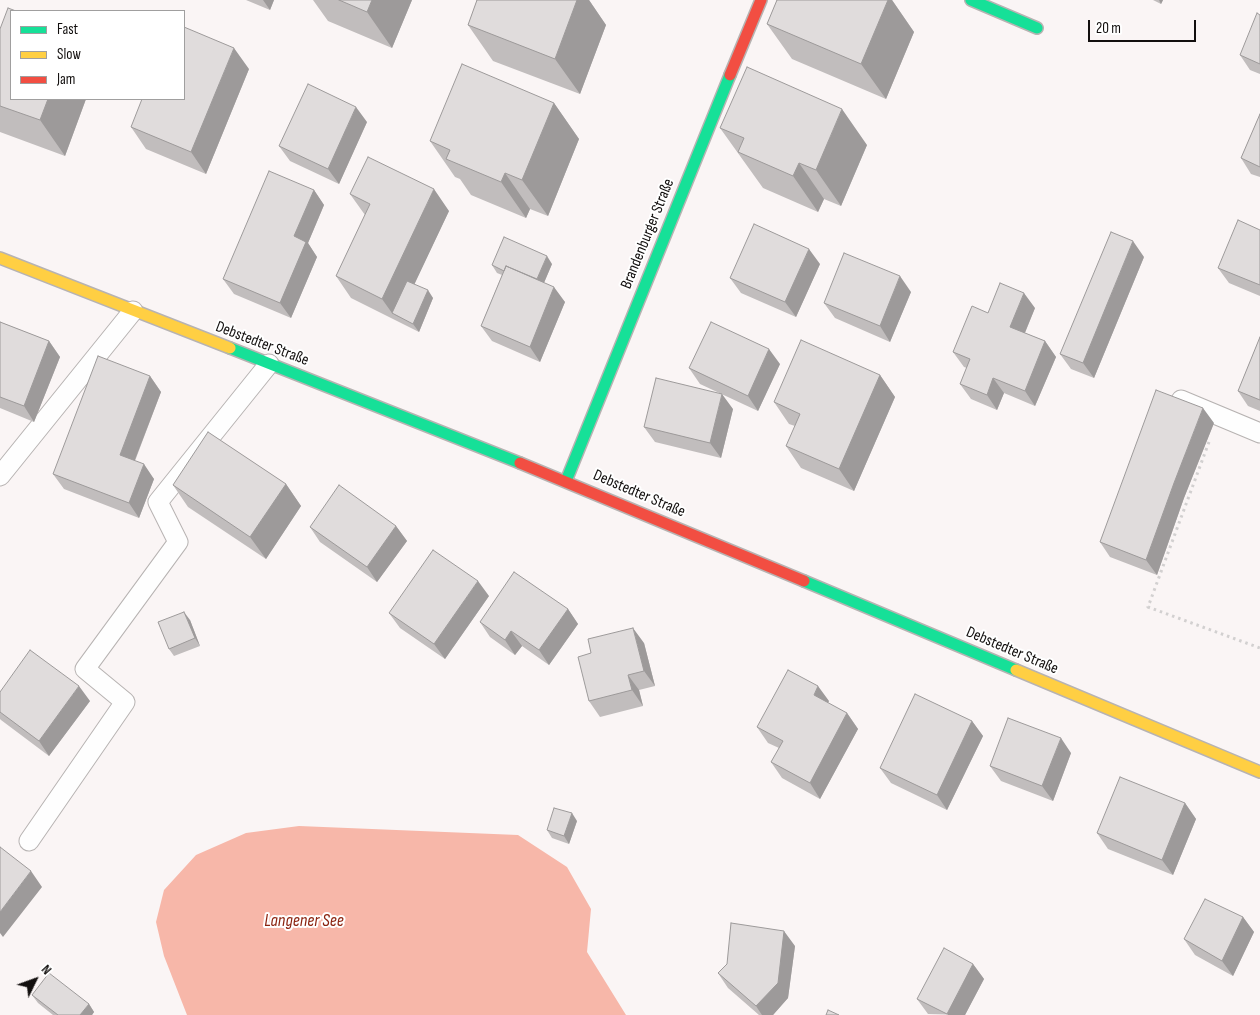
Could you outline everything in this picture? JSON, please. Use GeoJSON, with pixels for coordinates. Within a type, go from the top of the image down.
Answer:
{"type":"FeatureCollection","features":[{"type":"Feature","properties":{"kind":"main road","name":"Brandenburger Straße"},"geometry":{"type":"LineString","coordinates":[[566,481],[761,0]]}},
{"type":"Feature","properties":{"kind":"main road"},"geometry":{"type":"LineString","coordinates":[[971,0],[1037,28]]}},
{"type":"Feature","properties":{"kind":"main road","name":"Debstedter Straße"},"geometry":{"type":"LineString","coordinates":[[0,258],[566,481],[1260,772]]}},
{"type":"Feature","properties":{"kind":"lane"},"geometry":{"type":"LineString","coordinates":[[0,476],[133,311]]}},
{"type":"Feature","properties":{"kind":"lane"},"geometry":{"type":"LineString","coordinates":[[29,841],[125,702],[85,669],[178,542],[158,502],[269,364]]}},
{"type":"Feature","properties":{"kind":"lane"},"geometry":{"type":"LineString","coordinates":[[1173,397],[1260,432]]}},
{"type":"Feature","properties":{"kind":"path"},"geometry":{"type":"LineString","coordinates":[[1219,416],[1148,607],[1260,648]]}},
{"type":"Feature","properties":{"kind":"water","name":"Langener See"},"geometry":{"type":"Polygon","coordinates":[[[299,826],[518,835],[567,867],[591,909],[587,952],[626,1015],[187,1015],[164,956],[156,922],[164,890],[196,855],[246,833],[299,826]]]}},
{"type":"Feature","properties":{"kind":"building"},"geometry":{"type":"Polygon","coordinates":[[[339,0],[372,0],[367,12],[339,0]]]}},
{"type":"Feature","properties":{"kind":"building"},"geometry":{"type":"Polygon","coordinates":[[[477,0],[577,0],[555,59],[468,25],[477,0]]]}},
{"type":"Feature","properties":{"kind":"building"},"geometry":{"type":"Polygon","coordinates":[[[777,0],[888,0],[861,64],[767,24],[777,0]]]}},
{"type":"Feature","properties":{"kind":"building"},"geometry":{"type":"Polygon","coordinates":[[[8,8],[13,10],[10,10],[10,100],[48,100],[40,120],[0,106],[0,29],[8,8]]]}},
{"type":"Feature","properties":{"kind":"building"},"geometry":{"type":"Polygon","coordinates":[[[1257,13],[1260,15],[1260,64],[1240,55],[1257,13]]]}},
{"type":"Feature","properties":{"kind":"building"},"geometry":{"type":"Polygon","coordinates":[[[185,27],[234,48],[191,152],[131,127],[142,100],[185,100],[185,27]]]}},
{"type":"Feature","properties":{"kind":"building"},"geometry":{"type":"Polygon","coordinates":[[[462,64],[554,103],[522,180],[505,173],[501,182],[446,159],[450,150],[430,141],[462,64]]]}},
{"type":"Feature","properties":{"kind":"building"},"geometry":{"type":"Polygon","coordinates":[[[747,67],[842,109],[816,170],[799,163],[793,176],[738,152],[744,138],[720,128],[747,67]]]}},
{"type":"Feature","properties":{"kind":"building"},"geometry":{"type":"Polygon","coordinates":[[[308,84],[356,107],[328,169],[279,146],[308,84]]]}},
{"type":"Feature","properties":{"kind":"building"},"geometry":{"type":"Polygon","coordinates":[[[1260,114],[1260,167],[1241,158],[1260,114]]]}},
{"type":"Feature","properties":{"kind":"building"},"geometry":{"type":"Polygon","coordinates":[[[368,157],[434,189],[382,299],[336,276],[370,204],[350,194],[368,157]]]}},
{"type":"Feature","properties":{"kind":"building"},"geometry":{"type":"Polygon","coordinates":[[[269,171],[314,190],[294,236],[306,242],[280,303],[223,279],[269,171]]]}},
{"type":"Feature","properties":{"kind":"building"},"geometry":{"type":"Polygon","coordinates":[[[1238,220],[1260,230],[1260,285],[1218,268],[1238,220]]]}},
{"type":"Feature","properties":{"kind":"building"},"geometry":{"type":"Polygon","coordinates":[[[754,224],[809,249],[785,302],[730,278],[754,224]]]}},
{"type":"Feature","properties":{"kind":"building"},"geometry":{"type":"Polygon","coordinates":[[[1111,232],[1133,241],[1083,363],[1060,354],[1111,232]]]}},
{"type":"Feature","properties":{"kind":"building"},"geometry":{"type":"Polygon","coordinates":[[[504,237],[547,256],[537,279],[506,266],[504,271],[492,265],[504,237]]]}},
{"type":"Feature","properties":{"kind":"building"},"geometry":{"type":"Polygon","coordinates":[[[844,253],[900,276],[880,326],[824,303],[844,253]]]}},
{"type":"Feature","properties":{"kind":"building"},"geometry":{"type":"Polygon","coordinates":[[[506,266],[554,287],[530,347],[481,326],[506,266]]]}},
{"type":"Feature","properties":{"kind":"building"},"geometry":{"type":"Polygon","coordinates":[[[407,281],[428,290],[413,324],[392,313],[407,281]]]}},
{"type":"Feature","properties":{"kind":"building"},"geometry":{"type":"Polygon","coordinates":[[[1000,283],[1024,293],[1010,327],[1045,341],[1025,391],[993,378],[987,395],[960,384],[970,359],[953,352],[972,306],[988,313],[1000,283]]]}},
{"type":"Feature","properties":{"kind":"building"},"geometry":{"type":"Polygon","coordinates":[[[0,322],[49,341],[24,406],[0,397],[0,322]]]}},
{"type":"Feature","properties":{"kind":"building"},"geometry":{"type":"Polygon","coordinates":[[[711,322],[769,349],[748,396],[689,368],[711,322]]]}},
{"type":"Feature","properties":{"kind":"building"},"geometry":{"type":"Polygon","coordinates":[[[1260,337],[1260,400],[1238,391],[1260,337]]]}},
{"type":"Feature","properties":{"kind":"building"},"geometry":{"type":"Polygon","coordinates":[[[801,340],[880,375],[839,469],[786,446],[800,414],[774,402],[801,340]]]}},
{"type":"Feature","properties":{"kind":"building"},"geometry":{"type":"Polygon","coordinates":[[[98,356],[150,376],[120,455],[144,464],[129,503],[53,474],[98,356]]]}},
{"type":"Feature","properties":{"kind":"building"},"geometry":{"type":"Polygon","coordinates":[[[656,378],[722,394],[710,443],[644,427],[656,378]]]}},
{"type":"Feature","properties":{"kind":"building"},"geometry":{"type":"Polygon","coordinates":[[[1156,390],[1203,408],[1146,560],[1100,542],[1156,390]]]}},
{"type":"Feature","properties":{"kind":"building"},"geometry":{"type":"Polygon","coordinates":[[[208,432],[286,484],[250,537],[173,485],[208,432]]]}},
{"type":"Feature","properties":{"kind":"building"},"geometry":{"type":"Polygon","coordinates":[[[339,485],[396,526],[367,567],[310,527],[339,485]]]}},
{"type":"Feature","properties":{"kind":"building"},"geometry":{"type":"Polygon","coordinates":[[[433,550],[478,581],[434,644],[389,613],[433,550]]]}},
{"type":"Feature","properties":{"kind":"building"},"geometry":{"type":"Polygon","coordinates":[[[514,572],[568,609],[539,650],[511,631],[505,640],[480,622],[514,572]]]}},
{"type":"Feature","properties":{"kind":"building"},"geometry":{"type":"Polygon","coordinates":[[[184,612],[195,638],[169,649],[158,622],[184,612]]]}},
{"type":"Feature","properties":{"kind":"building"},"geometry":{"type":"Polygon","coordinates":[[[633,628],[644,671],[628,675],[632,690],[589,701],[578,657],[591,653],[588,639],[633,628]]]}},
{"type":"Feature","properties":{"kind":"building"},"geometry":{"type":"Polygon","coordinates":[[[30,650],[79,686],[39,741],[0,712],[0,692],[30,650]]]}},
{"type":"Feature","properties":{"kind":"building"},"geometry":{"type":"Polygon","coordinates":[[[788,670],[818,686],[814,695],[847,713],[810,783],[771,762],[783,741],[757,727],[788,670]]]}},
{"type":"Feature","properties":{"kind":"building"},"geometry":{"type":"Polygon","coordinates":[[[915,694],[972,721],[937,795],[880,768],[915,694]]]}},
{"type":"Feature","properties":{"kind":"building"},"geometry":{"type":"Polygon","coordinates":[[[1008,718],[1061,738],[1042,786],[990,766],[1008,718]]]}},
{"type":"Feature","properties":{"kind":"building"},"geometry":{"type":"Polygon","coordinates":[[[1120,777],[1185,803],[1162,860],[1097,833],[1120,777]]]}},
{"type":"Feature","properties":{"kind":"building"},"geometry":{"type":"Polygon","coordinates":[[[554,808],[572,813],[564,836],[547,830],[554,808]]]}},
{"type":"Feature","properties":{"kind":"building"},"geometry":{"type":"Polygon","coordinates":[[[0,847],[31,871],[0,912],[0,847]]]}},
{"type":"Feature","properties":{"kind":"building"},"geometry":{"type":"Polygon","coordinates":[[[1205,899],[1243,917],[1222,961],[1184,939],[1205,899]]]}},
{"type":"Feature","properties":{"kind":"building"},"geometry":{"type":"Polygon","coordinates":[[[731,923],[784,931],[778,983],[756,1006],[718,973],[727,964],[731,923]]]}},
{"type":"Feature","properties":{"kind":"building"},"geometry":{"type":"Polygon","coordinates":[[[944,948],[973,964],[947,1014],[917,999],[944,948]]]}},
{"type":"Feature","properties":{"kind":"building"},"geometry":{"type":"Polygon","coordinates":[[[49,973],[89,1004],[80,1015],[58,1015],[32,995],[49,973]]]}},
{"type":"Feature","properties":{"kind":"building"},"geometry":{"type":"Polygon","coordinates":[[[828,1010],[839,1015],[826,1015],[828,1010]]]}},
{"type":"Feature","properties":{"kind":"traffic: fast"},"geometry":{"type":"LineString","coordinates":[[971,0],[1037,28]]}},
{"type":"Feature","properties":{"kind":"traffic: fast"},"geometry":{"type":"LineString","coordinates":[[566,481],[730,75]]}},
{"type":"Feature","properties":{"kind":"traffic: fast"},"geometry":{"type":"LineString","coordinates":[[230,348],[520,463]]}},
{"type":"Feature","properties":{"kind":"traffic: fast"},"geometry":{"type":"LineString","coordinates":[[804,581],[1016,670]]}},
{"type":"Feature","properties":{"kind":"traffic: slow"},"geometry":{"type":"LineString","coordinates":[[0,258],[230,348]]}},
{"type":"Feature","properties":{"kind":"traffic: slow"},"geometry":{"type":"LineString","coordinates":[[1016,670],[1260,772]]}},
{"type":"Feature","properties":{"kind":"traffic: jam"},"geometry":{"type":"LineString","coordinates":[[730,75],[761,0]]}},
{"type":"Feature","properties":{"kind":"traffic: jam"},"geometry":{"type":"LineString","coordinates":[[520,463],[804,581]]}}]}
